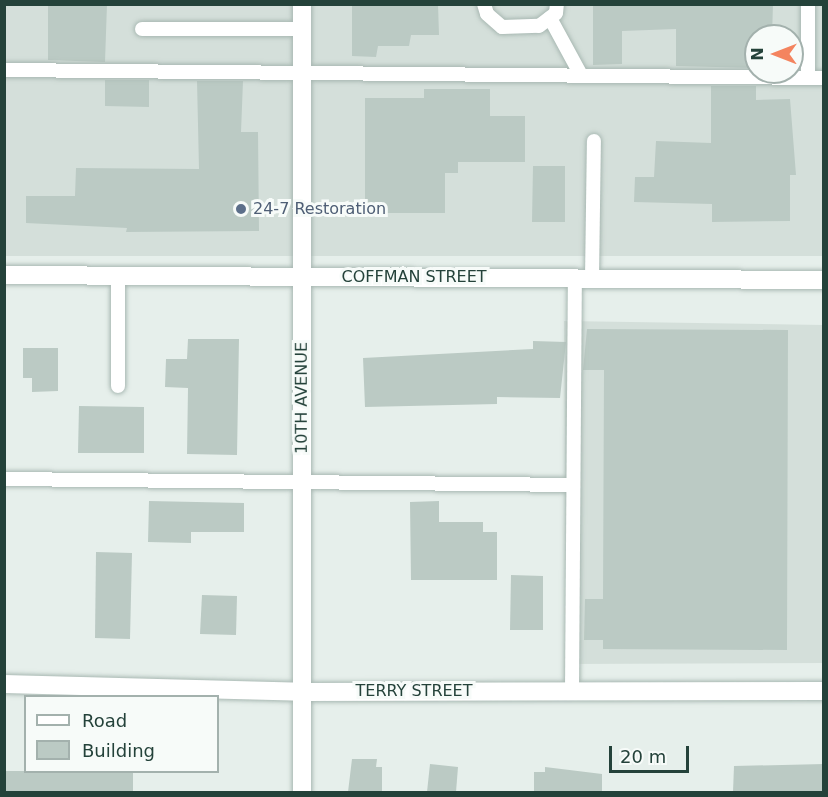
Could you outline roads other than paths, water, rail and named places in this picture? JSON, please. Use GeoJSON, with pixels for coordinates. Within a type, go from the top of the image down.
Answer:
{"type":"FeatureCollection","features":[{"type":"Feature","properties":{"kind":"street","name":"10TH AVENUE"},"geometry":{"type":"LineString","coordinates":[[302,4],[302,792]]}},
{"type":"Feature","properties":{"kind":"street","name":"COFFMAN STREET"},"geometry":{"type":"LineString","coordinates":[[4,275],[824,280]]}},
{"type":"Feature","properties":{"kind":"street","name":"TERRY STREET"},"geometry":{"type":"LineString","coordinates":[[4,684],[302,692],[824,691]]}},
{"type":"Feature","properties":{"kind":"lane"},"geometry":{"type":"LineString","coordinates":[[484,4],[487,14],[502,27],[538,26],[550,18],[556,4]]}},
{"type":"Feature","properties":{"kind":"lane"},"geometry":{"type":"LineString","coordinates":[[808,4],[808,78]]}},
{"type":"Feature","properties":{"kind":"lane"},"geometry":{"type":"LineString","coordinates":[[550,18],[581,75]]}},
{"type":"Feature","properties":{"kind":"lane"},"geometry":{"type":"LineString","coordinates":[[142,29],[302,29]]}},
{"type":"Feature","properties":{"kind":"lane"},"geometry":{"type":"LineString","coordinates":[[4,70],[824,78]]}},
{"type":"Feature","properties":{"kind":"lane"},"geometry":{"type":"LineString","coordinates":[[572,691],[573,485],[594,141]]}},
{"type":"Feature","properties":{"kind":"lane"},"geometry":{"type":"LineString","coordinates":[[118,276],[118,386]]}},
{"type":"Feature","properties":{"kind":"lane"},"geometry":{"type":"LineString","coordinates":[[4,479],[302,485],[573,485]]}},
{"type":"Feature","properties":{"kind":"place","name":"24-7 Restoration"},"geometry":{"type":"Point","coordinates":[241,209]}}]}
